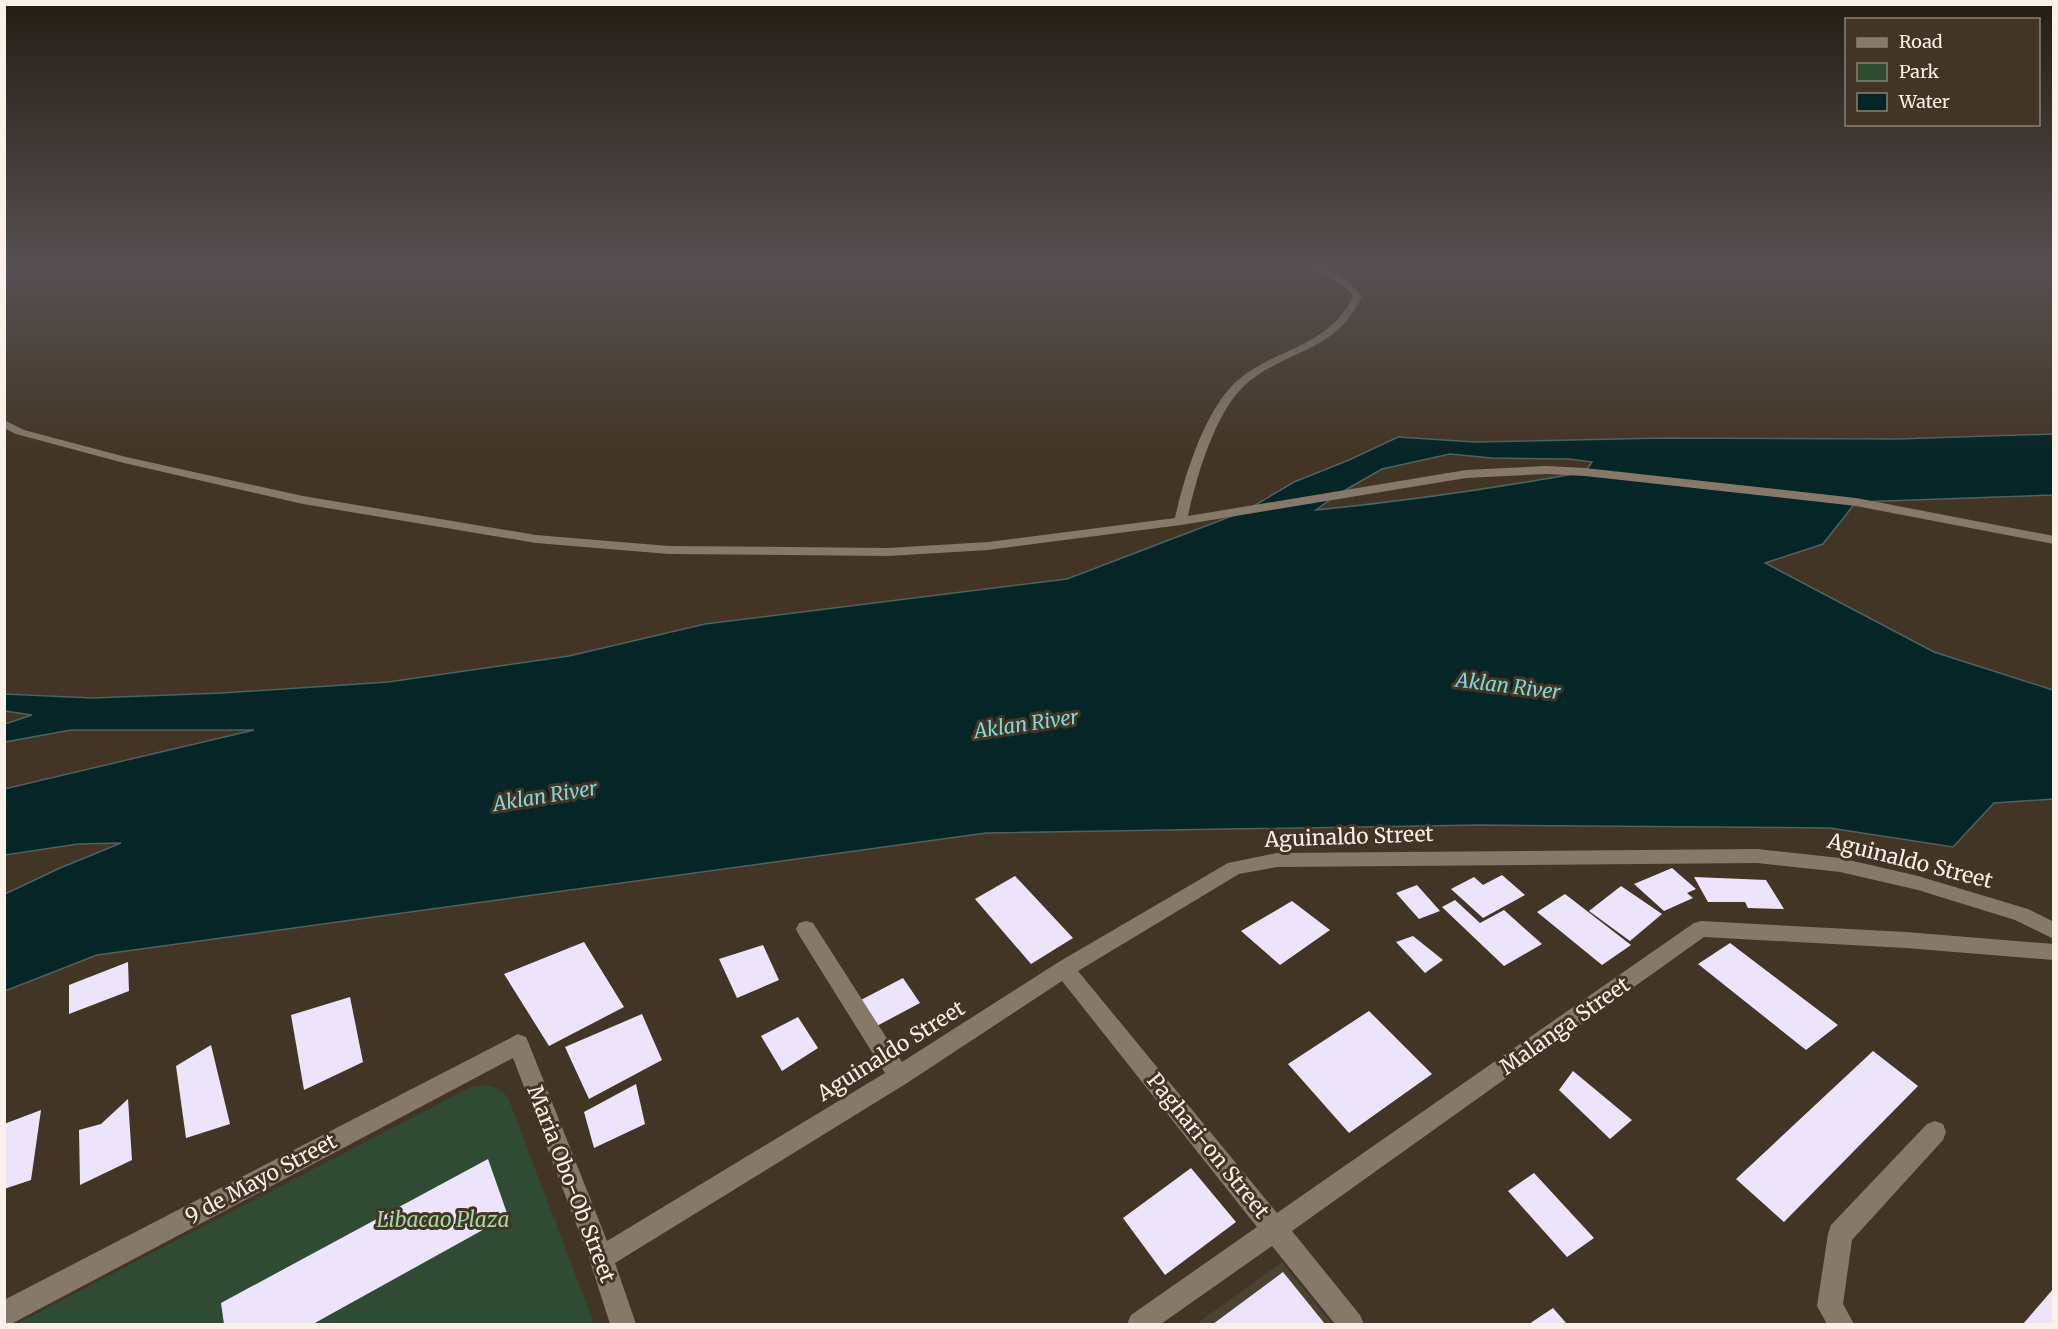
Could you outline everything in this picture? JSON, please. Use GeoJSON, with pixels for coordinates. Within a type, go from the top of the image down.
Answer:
{"type":"FeatureCollection","features":[{"type":"Feature","properties":{"kind":"street"},"geometry":{"type":"LineString","coordinates":[[1180,521],[1184,500],[1203,450],[1228,399],[1240,384],[1256,373],[1312,345],[1338,326]]}},
{"type":"Feature","properties":{"kind":"street"},"geometry":{"type":"LineString","coordinates":[[4,423],[20,432],[124,460],[303,500],[536,538],[635,547],[780,552],[888,552],[1021,542],[1180,521],[1466,474],[1546,470],[1585,472],[1856,502],[2054,540]]}},
{"type":"Feature","properties":{"kind":"street","name":"Aguinaldo Street"},"geometry":{"type":"LineString","coordinates":[[601,1258],[899,1076],[1064,969],[1235,868],[1277,860],[1757,856],[1840,865],[1918,883],[2021,914],[2054,931]]}},
{"type":"Feature","properties":{"kind":"street"},"geometry":{"type":"LineString","coordinates":[[806,929],[899,1076]]}},
{"type":"Feature","properties":{"kind":"street","name":"Malanga Street"},"geometry":{"type":"LineString","coordinates":[[1140,1324],[1701,929],[1906,940],[2054,952]]}},
{"type":"Feature","properties":{"kind":"street","name":"Paghari-on Street"},"geometry":{"type":"LineString","coordinates":[[1064,969],[1352,1324]]}},
{"type":"Feature","properties":{"kind":"street","name":"Maria Obo-Ob Street"},"geometry":{"type":"LineString","coordinates":[[518,1044],[601,1258],[623,1324]]}},
{"type":"Feature","properties":{"kind":"street","name":"9 de Mayo Street"},"geometry":{"type":"LineString","coordinates":[[4,1314],[518,1044]]}},
{"type":"Feature","properties":{"kind":"street"},"geometry":{"type":"LineString","coordinates":[[1841,1324],[1830,1306],[1840,1234],[1935,1132]]}},
{"type":"Feature","properties":{"kind":"shaded area"},"geometry":{"type":"Polygon","coordinates":[[[1282,1262],[1332,1324],[1196,1324],[1282,1262]]]}},
{"type":"Feature","properties":{"kind":"green space","name":"Libacao Plaza"},"geometry":{"type":"Polygon","coordinates":[[[485,1085],[499,1090],[509,1100],[594,1324],[16,1324],[469,1088],[485,1085]]]}},
{"type":"Feature","properties":{"kind":"water","name":"Aklan River"},"geometry":{"type":"Polygon","coordinates":[[[2053,434],[2053,495],[1856,502],[1823,544],[1765,563],[1934,652],[2053,690],[2053,799],[1994,803],[1953,847],[1830,828],[1480,825],[986,833],[97,955],[5,991],[5,894],[121,843],[78,844],[5,855],[4,789],[254,730],[71,730],[5,742],[5,724],[32,715],[5,711],[5,694],[92,698],[222,693],[388,682],[569,656],[705,624],[1067,579],[1245,511],[1294,482],[1398,437],[1475,442],[1664,438],[1897,439],[2053,434]],[[1450,454],[1382,469],[1335,496],[1316,510],[1485,489],[1552,478],[1585,472],[1592,462],[1569,459],[1491,458],[1450,454]]]}},
{"type":"Feature","properties":{"kind":"building"},"geometry":{"type":"Polygon","coordinates":[[[1672,868],[1696,889],[1687,893],[1693,898],[1664,911],[1634,884],[1672,868]]]}},
{"type":"Feature","properties":{"kind":"building"},"geometry":{"type":"Polygon","coordinates":[[[1502,875],[1525,895],[1483,918],[1451,889],[1474,877],[1483,885],[1502,875]]]}},
{"type":"Feature","properties":{"kind":"building"},"geometry":{"type":"Polygon","coordinates":[[[1015,876],[1073,938],[1031,964],[975,899],[1015,876]]]}},
{"type":"Feature","properties":{"kind":"building"},"geometry":{"type":"Polygon","coordinates":[[[1694,877],[1766,880],[1784,909],[1748,908],[1745,902],[1708,902],[1694,877]]]}},
{"type":"Feature","properties":{"kind":"building"},"geometry":{"type":"Polygon","coordinates":[[[1417,885],[1440,911],[1419,919],[1396,893],[1417,885]]]}},
{"type":"Feature","properties":{"kind":"building"},"geometry":{"type":"Polygon","coordinates":[[[1621,886],[1662,914],[1630,941],[1589,911],[1621,886]]]}},
{"type":"Feature","properties":{"kind":"building"},"geometry":{"type":"Polygon","coordinates":[[[1565,894],[1631,945],[1602,965],[1537,912],[1565,894]]]}},
{"type":"Feature","properties":{"kind":"building"},"geometry":{"type":"Polygon","coordinates":[[[1455,900],[1480,923],[1504,910],[1542,944],[1504,966],[1442,907],[1455,900]]]}},
{"type":"Feature","properties":{"kind":"building"},"geometry":{"type":"Polygon","coordinates":[[[1292,901],[1330,930],[1280,965],[1241,931],[1292,901]]]}},
{"type":"Feature","properties":{"kind":"building"},"geometry":{"type":"Polygon","coordinates":[[[1413,936],[1443,960],[1425,973],[1396,942],[1413,936]]]}},
{"type":"Feature","properties":{"kind":"building"},"geometry":{"type":"Polygon","coordinates":[[[584,942],[624,1007],[549,1046],[504,974],[584,942]]]}},
{"type":"Feature","properties":{"kind":"building"},"geometry":{"type":"Polygon","coordinates":[[[1730,943],[1838,1025],[1806,1050],[1698,964],[1730,943]]]}},
{"type":"Feature","properties":{"kind":"building"},"geometry":{"type":"Polygon","coordinates":[[[763,945],[779,980],[737,998],[719,959],[763,945]]]}},
{"type":"Feature","properties":{"kind":"building"},"geometry":{"type":"Polygon","coordinates":[[[128,962],[129,991],[69,1014],[69,985],[128,962]]]}},
{"type":"Feature","properties":{"kind":"building"},"geometry":{"type":"Polygon","coordinates":[[[903,978],[920,1003],[873,1028],[857,1002],[903,978]]]}},
{"type":"Feature","properties":{"kind":"building"},"geometry":{"type":"Polygon","coordinates":[[[350,997],[363,1062],[304,1090],[291,1015],[350,997]]]}},
{"type":"Feature","properties":{"kind":"building"},"geometry":{"type":"Polygon","coordinates":[[[1369,1011],[1432,1074],[1349,1133],[1288,1064],[1369,1011]]]}},
{"type":"Feature","properties":{"kind":"building"},"geometry":{"type":"Polygon","coordinates":[[[642,1014],[662,1060],[589,1099],[565,1047],[642,1014]]]}},
{"type":"Feature","properties":{"kind":"building"},"geometry":{"type":"Polygon","coordinates":[[[798,1017],[818,1048],[782,1071],[761,1036],[798,1017]]]}},
{"type":"Feature","properties":{"kind":"building"},"geometry":{"type":"Polygon","coordinates":[[[211,1045],[230,1124],[186,1138],[176,1066],[211,1045]]]}},
{"type":"Feature","properties":{"kind":"building"},"geometry":{"type":"Polygon","coordinates":[[[1873,1051],[1918,1086],[1784,1222],[1736,1179],[1873,1051]]]}},
{"type":"Feature","properties":{"kind":"building"},"geometry":{"type":"Polygon","coordinates":[[[1573,1071],[1632,1120],[1610,1139],[1559,1090],[1573,1071]]]}},
{"type":"Feature","properties":{"kind":"building"},"geometry":{"type":"Polygon","coordinates":[[[636,1084],[645,1124],[594,1148],[584,1112],[636,1084]]]}},
{"type":"Feature","properties":{"kind":"building"},"geometry":{"type":"Polygon","coordinates":[[[128,1099],[132,1160],[80,1185],[79,1130],[101,1124],[128,1099]]]}},
{"type":"Feature","properties":{"kind":"building"},"geometry":{"type":"Polygon","coordinates":[[[41,1110],[31,1180],[4,1189],[4,1124],[41,1110]]]}},
{"type":"Feature","properties":{"kind":"building"},"geometry":{"type":"Polygon","coordinates":[[[488,1159],[508,1216],[313,1324],[224,1324],[221,1303],[488,1159]]]}},
{"type":"Feature","properties":{"kind":"building"},"geometry":{"type":"Polygon","coordinates":[[[1191,1168],[1236,1222],[1165,1275],[1123,1218],[1191,1168]]]}},
{"type":"Feature","properties":{"kind":"building"},"geometry":{"type":"Polygon","coordinates":[[[1534,1173],[1594,1238],[1567,1257],[1508,1191],[1534,1173]]]}},
{"type":"Feature","properties":{"kind":"building"},"geometry":{"type":"Polygon","coordinates":[[[1283,1272],[1325,1324],[1213,1324],[1283,1272]]]}},
{"type":"Feature","properties":{"kind":"building"},"geometry":{"type":"Polygon","coordinates":[[[2054,1288],[2054,1324],[2023,1324],[2054,1288]]]}},
{"type":"Feature","properties":{"kind":"building"},"geometry":{"type":"Polygon","coordinates":[[[1553,1308],[1567,1324],[1529,1324],[1553,1308]]]}}]}
